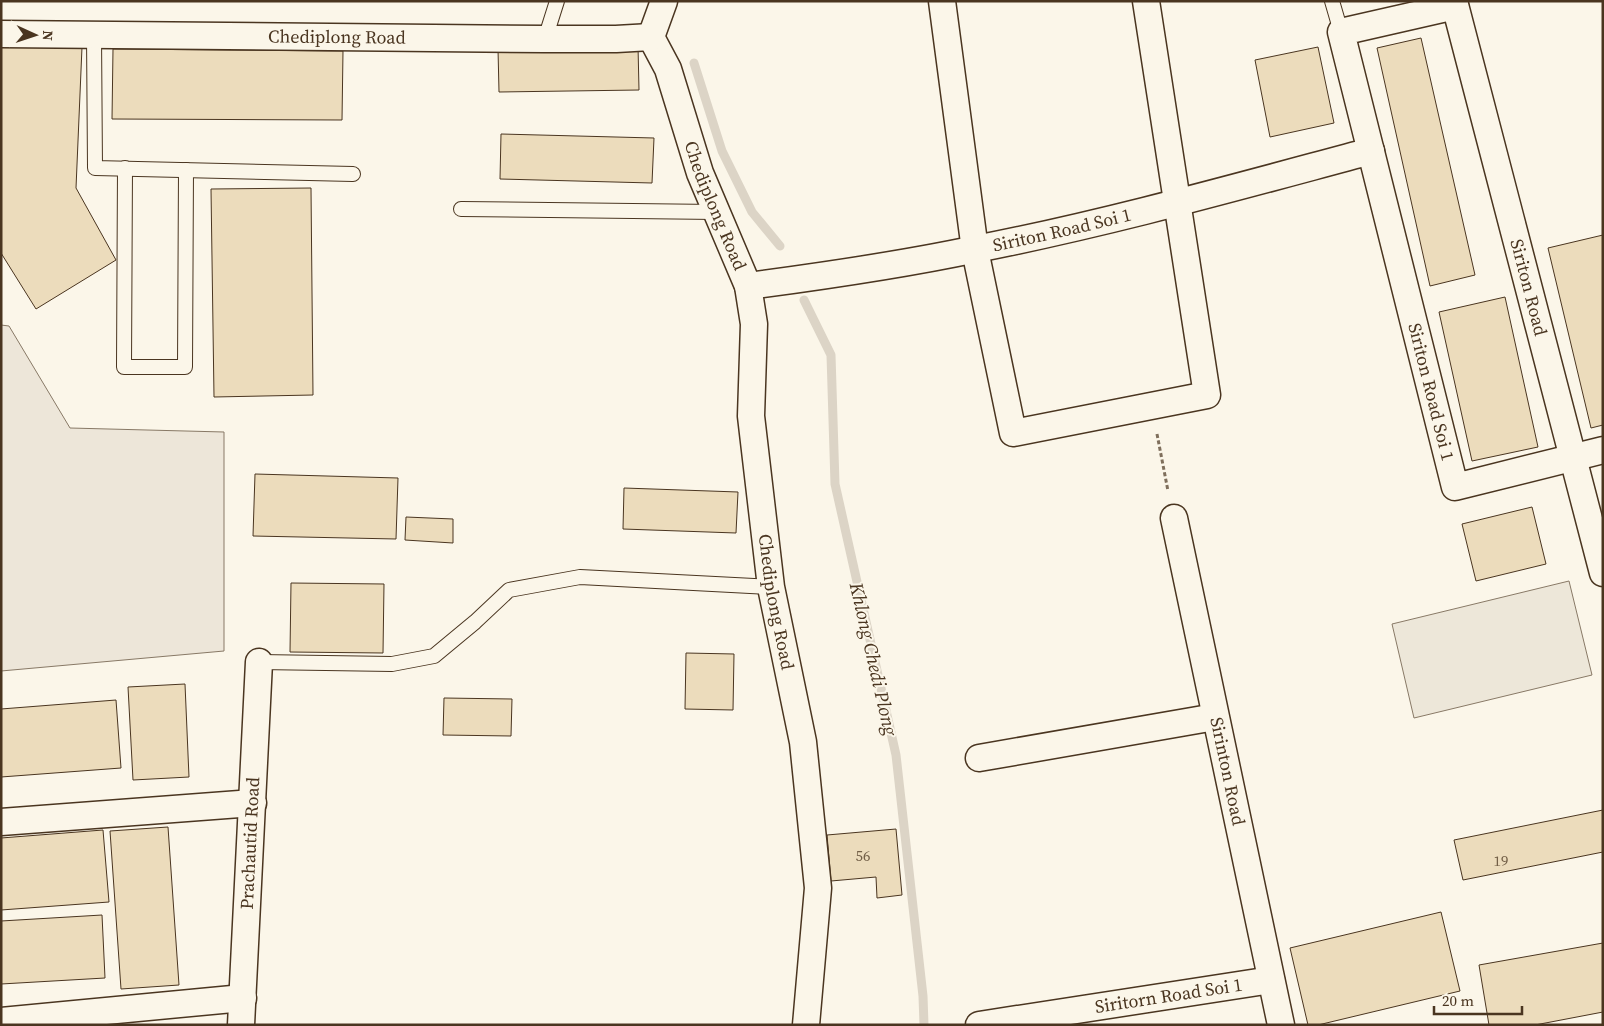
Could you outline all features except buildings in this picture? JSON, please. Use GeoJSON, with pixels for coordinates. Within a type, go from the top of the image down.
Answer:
{"type":"FeatureCollection","features":[{"type":"Feature","properties":{"kind":"street"},"geometry":{"type":"LineString","coordinates":[[651,37],[664,1]]}},
{"type":"Feature","properties":{"kind":"street"},"geometry":{"type":"LineString","coordinates":[[942,1],[975,250],[1013,434],[1207,395],[1146,1]]}},
{"type":"Feature","properties":{"kind":"street"},"geometry":{"type":"LineString","coordinates":[[1341,32],[1455,3]]}},
{"type":"Feature","properties":{"kind":"street","name":"Siriton Road"},"geometry":{"type":"LineString","coordinates":[[1455,3],[1603,574]]}},
{"type":"Feature","properties":{"kind":"street","name":"Siriton Road Soi 1"},"geometry":{"type":"LineString","coordinates":[[1341,32],[1455,487],[1572,456]]}},
{"type":"Feature","properties":{"kind":"street","name":"Chediplong Road"},"geometry":{"type":"LineString","coordinates":[[1,34],[545,39],[651,37],[668,69],[700,173],[748,286],[754,324],[751,416],[771,587],[803,742],[818,888],[806,1025]]}},
{"type":"Feature","properties":{"kind":"street","name":"Siriton Road Soi 1"},"geometry":{"type":"LineString","coordinates":[[748,286],[975,250],[1177,204],[1371,151]]}},
{"type":"Feature","properties":{"kind":"street"},"geometry":{"type":"LineString","coordinates":[[1572,456],[1603,450]]}},
{"type":"Feature","properties":{"kind":"street","name":"Sirinton Road"},"geometry":{"type":"LineString","coordinates":[[1174,518],[1281,1025]]}},
{"type":"Feature","properties":{"kind":"street","name":"Prachautid Road"},"geometry":{"type":"LineString","coordinates":[[241,1025],[259,662]]}},
{"type":"Feature","properties":{"kind":"street"},"geometry":{"type":"LineString","coordinates":[[979,758],[1215,717]]}},
{"type":"Feature","properties":{"kind":"street"},"geometry":{"type":"LineString","coordinates":[[1,822],[253,803]]}},
{"type":"Feature","properties":{"kind":"street","name":"Siritorn Road Soi 1"},"geometry":{"type":"LineString","coordinates":[[979,1025],[1271,980]]}},
{"type":"Feature","properties":{"kind":"street"},"geometry":{"type":"LineString","coordinates":[[1,1021],[243,998]]}},
{"type":"Feature","properties":{"kind":"lane"},"geometry":{"type":"LineString","coordinates":[[545,39],[557,1]]}},
{"type":"Feature","properties":{"kind":"lane"},"geometry":{"type":"LineString","coordinates":[[1332,1],[1341,32]]}},
{"type":"Feature","properties":{"kind":"lane"},"geometry":{"type":"LineString","coordinates":[[94,35],[95,168],[353,174]]}},
{"type":"Feature","properties":{"kind":"lane"},"geometry":{"type":"LineString","coordinates":[[125,168],[124,367],[185,367],[186,170]]}},
{"type":"Feature","properties":{"kind":"lane"},"geometry":{"type":"LineString","coordinates":[[461,209],[716,212]]}},
{"type":"Feature","properties":{"kind":"lane"},"geometry":{"type":"LineString","coordinates":[[259,662],[392,664],[434,656],[475,622],[509,590],[580,577],[771,587]]}},
{"type":"Feature","properties":{"kind":"path"},"geometry":{"type":"LineString","coordinates":[[1152,406],[1174,518]]}},
{"type":"Feature","properties":{"kind":"shaded area"},"geometry":{"type":"Polygon","coordinates":[[[1,325],[9,326],[70,428],[224,432],[224,651],[1,671],[1,325]]]}},
{"type":"Feature","properties":{"kind":"shaded area"},"geometry":{"type":"Polygon","coordinates":[[[1569,581],[1592,675],[1414,718],[1392,624],[1569,581]]]}},
{"type":"Feature","properties":{"kind":"waterway"},"geometry":{"type":"LineString","coordinates":[[694,63],[722,151],[752,212],[780,246]]}},
{"type":"Feature","properties":{"kind":"waterway","name":"Khlong Chedi Plong"},"geometry":{"type":"LineString","coordinates":[[804,300],[831,355],[835,484],[896,755],[923,996],[924,1025]]}}]}
